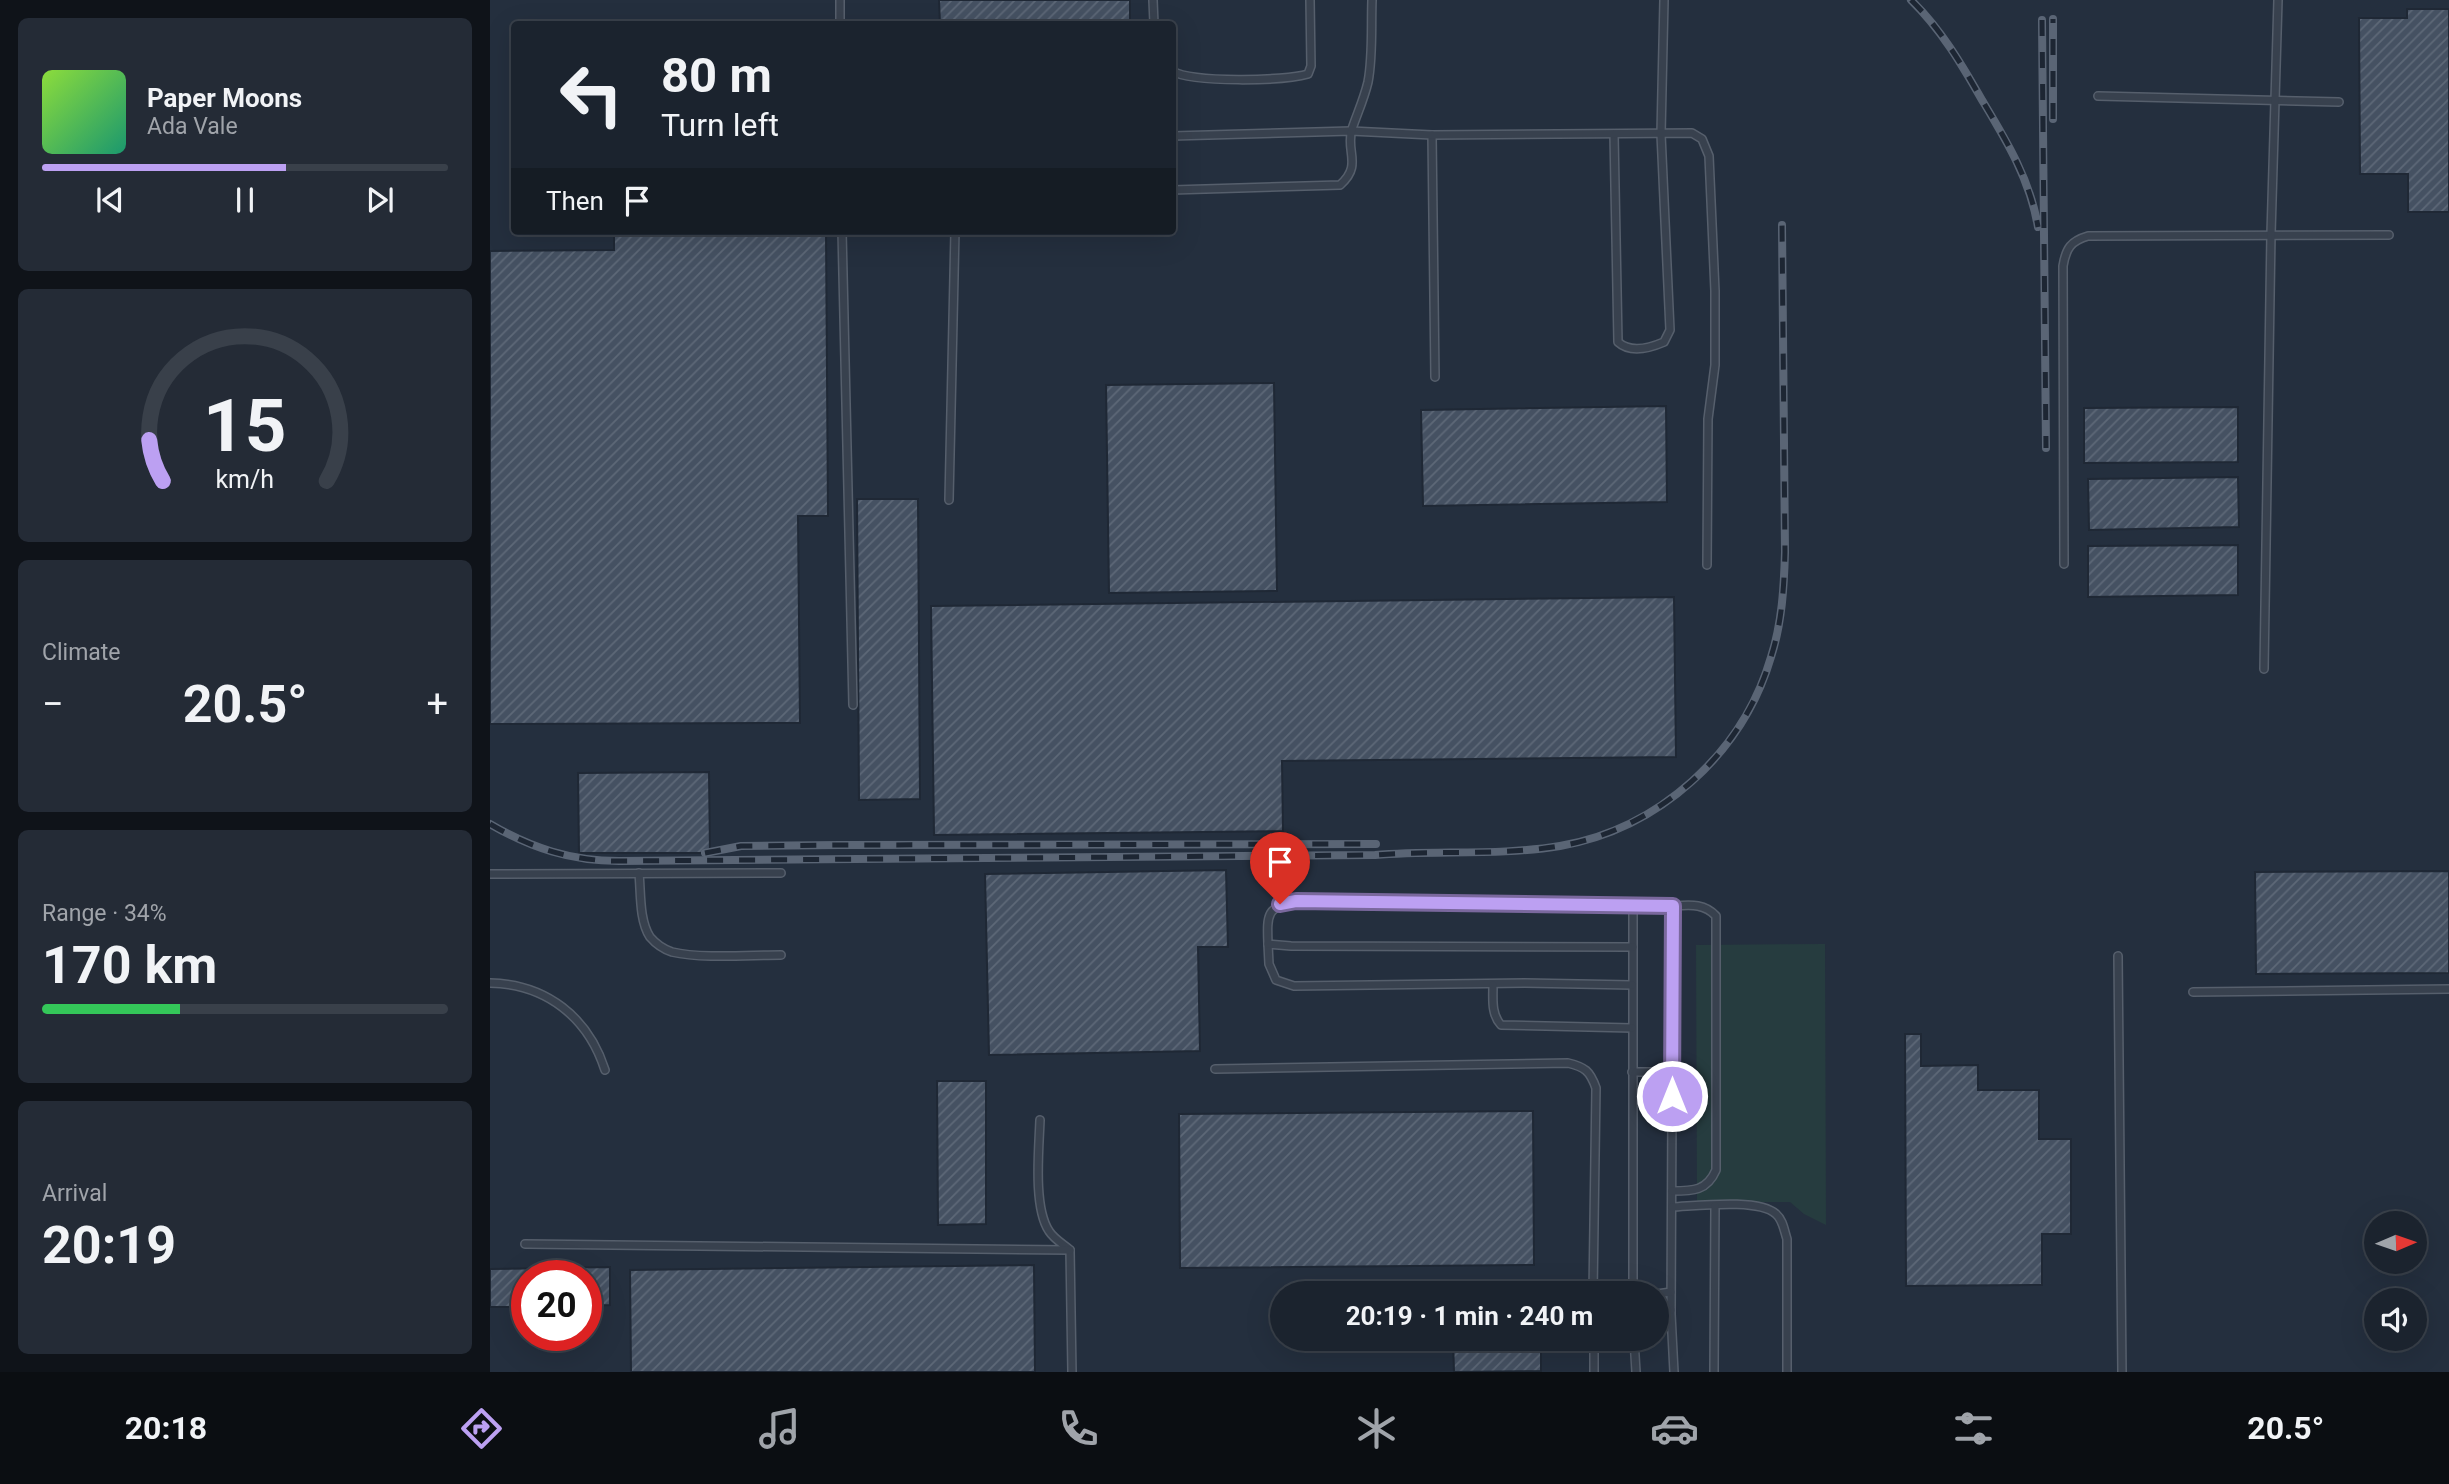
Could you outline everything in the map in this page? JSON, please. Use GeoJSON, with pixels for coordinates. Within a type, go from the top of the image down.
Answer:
{"type":"FeatureCollection","features":[{"type":"Feature","properties":{"kind":"lane"},"geometry":{"type":"LineString","coordinates":[[840,21],[841,0]]}},
{"type":"Feature","properties":{"kind":"lane"},"geometry":{"type":"LineString","coordinates":[[1153,0],[1154,21]]}},
{"type":"Feature","properties":{"kind":"lane"},"geometry":{"type":"LineString","coordinates":[[1176,72],[1192,77],[1233,79],[1308,74],[1311,66],[1310,0]]}},
{"type":"Feature","properties":{"kind":"lane"},"geometry":{"type":"LineString","coordinates":[[1176,190],[1340,185],[1349,177],[1352,170],[1351,131],[1368,80],[1372,0]]}},
{"type":"Feature","properties":{"kind":"lane"},"geometry":{"type":"LineString","coordinates":[[1614,134],[1618,342],[1634,349],[1664,342],[1670,330],[1661,134],[1664,0]]}},
{"type":"Feature","properties":{"kind":"lane"},"geometry":{"type":"LineString","coordinates":[[2264,669],[2271,234],[2278,0]]}},
{"type":"Feature","properties":{"kind":"lane"},"geometry":{"type":"LineString","coordinates":[[2098,96],[2339,102]]}},
{"type":"Feature","properties":{"kind":"lane"},"geometry":{"type":"LineString","coordinates":[[1176,136],[1351,131],[1432,135],[1692,134],[1702,139],[1709,156],[1715,328],[1715,365],[1708,419],[1707,565]]}},
{"type":"Feature","properties":{"kind":"lane"},"geometry":{"type":"LineString","coordinates":[[1432,135],[1435,377]]}},
{"type":"Feature","properties":{"kind":"lane"},"geometry":{"type":"LineString","coordinates":[[842,235],[853,705]]}},
{"type":"Feature","properties":{"kind":"lane"},"geometry":{"type":"LineString","coordinates":[[949,500],[956,235]]}},
{"type":"Feature","properties":{"kind":"lane"},"geometry":{"type":"LineString","coordinates":[[2064,565],[2063,266],[2068,248],[2074,240],[2088,236],[2389,235]]}},
{"type":"Feature","properties":{"kind":"lane"},"geometry":{"type":"LineString","coordinates":[[639,873],[644,919],[649,935],[657,945],[671,951],[692,954],[780,955]]}},
{"type":"Feature","properties":{"kind":"lane"},"geometry":{"type":"LineString","coordinates":[[490,874],[781,873]]}},
{"type":"Feature","properties":{"kind":"lane"},"geometry":{"type":"LineString","coordinates":[[1632,985],[1287,985],[1276,980],[1271,972],[1268,944],[1270,913],[1280,904],[1296,901],[1696,905],[1709,909],[1716,916],[1716,1170],[1707,1185],[1690,1191],[1672,1191]]}},
{"type":"Feature","properties":{"kind":"lane"},"geometry":{"type":"LineString","coordinates":[[1633,904],[1633,1281]]}},
{"type":"Feature","properties":{"kind":"lane"},"geometry":{"type":"LineString","coordinates":[[1673,906],[1671,1310],[1674,1372]]}},
{"type":"Feature","properties":{"kind":"lane"},"geometry":{"type":"LineString","coordinates":[[1268,944],[1633,947]]}},
{"type":"Feature","properties":{"kind":"lane"},"geometry":{"type":"LineString","coordinates":[[2118,956],[2123,1372]]}},
{"type":"Feature","properties":{"kind":"lane"},"geometry":{"type":"LineString","coordinates":[[490,983],[523,986],[540,992],[559,1004],[590,1034],[604,1070]]}},
{"type":"Feature","properties":{"kind":"lane"},"geometry":{"type":"LineString","coordinates":[[1493,985],[1494,1009],[1501,1025],[1632,1028]]}},
{"type":"Feature","properties":{"kind":"lane"},"geometry":{"type":"LineString","coordinates":[[2193,992],[2449,989]]}},
{"type":"Feature","properties":{"kind":"lane"},"geometry":{"type":"LineString","coordinates":[[1215,1069],[1569,1063],[1584,1066],[1592,1076],[1596,1088],[1593,1281]]}},
{"type":"Feature","properties":{"kind":"lane"},"geometry":{"type":"LineString","coordinates":[[1632,1072],[1673,1072]]}},
{"type":"Feature","properties":{"kind":"lane"},"geometry":{"type":"LineString","coordinates":[[1040,1120],[1038,1180],[1043,1213],[1049,1231],[1070,1250],[1072,1372]]}},
{"type":"Feature","properties":{"kind":"lane"},"geometry":{"type":"LineString","coordinates":[[1714,1372],[1715,1206]]}},
{"type":"Feature","properties":{"kind":"lane"},"geometry":{"type":"LineString","coordinates":[[1672,1207],[1760,1206],[1774,1212],[1781,1219],[1787,1239],[1787,1372]]}},
{"type":"Feature","properties":{"kind":"lane"},"geometry":{"type":"LineString","coordinates":[[525,1244],[1070,1250]]}},
{"type":"Feature","properties":{"kind":"lane"},"geometry":{"type":"LineString","coordinates":[[1594,1351],[1594,1372]]}},
{"type":"Feature","properties":{"kind":"lane"},"geometry":{"type":"LineString","coordinates":[[1635,1351],[1636,1372]]}},
{"type":"Feature","properties":{"kind":"green space"},"geometry":{"type":"Polygon","coordinates":[[[1825,944],[1826,1225],[1804,1214],[1790,1202],[1697,1202],[1696,945],[1825,944]]]}},
{"type":"Feature","properties":{"kind":"building"},"geometry":{"type":"Polygon","coordinates":[[[939,0],[1130,0],[1130,21],[940,21],[939,0]]]}},
{"type":"Feature","properties":{"kind":"building"},"geometry":{"type":"Polygon","coordinates":[[[2407,9],[2449,9],[2449,212],[2408,212],[2408,174],[2360,174],[2359,18],[2407,18],[2407,9]]]}},
{"type":"Feature","properties":{"kind":"building"},"geometry":{"type":"Polygon","coordinates":[[[614,235],[826,235],[828,516],[798,516],[800,723],[490,724],[490,251],[614,250],[614,235]]]}},
{"type":"Feature","properties":{"kind":"building"},"geometry":{"type":"Polygon","coordinates":[[[1274,383],[1277,591],[1109,593],[1106,385],[1274,383]]]}},
{"type":"Feature","properties":{"kind":"building"},"geometry":{"type":"Polygon","coordinates":[[[1666,406],[1667,502],[1423,506],[1421,410],[1666,406]]]}},
{"type":"Feature","properties":{"kind":"building"},"geometry":{"type":"Polygon","coordinates":[[[2238,407],[2238,462],[2084,463],[2084,408],[2238,407]]]}},
{"type":"Feature","properties":{"kind":"building"},"geometry":{"type":"Polygon","coordinates":[[[2238,477],[2239,527],[2089,530],[2088,479],[2238,477]]]}},
{"type":"Feature","properties":{"kind":"building"},"geometry":{"type":"Polygon","coordinates":[[[857,499],[918,499],[920,799],[859,800],[857,499]]]}},
{"type":"Feature","properties":{"kind":"building"},"geometry":{"type":"Polygon","coordinates":[[[2238,545],[2238,595],[2088,597],[2088,546],[2238,545]]]}},
{"type":"Feature","properties":{"kind":"building"},"geometry":{"type":"Polygon","coordinates":[[[1674,597],[1676,757],[1282,761],[1283,831],[934,835],[931,606],[1674,597]]]}},
{"type":"Feature","properties":{"kind":"building"},"geometry":{"type":"Polygon","coordinates":[[[709,772],[710,853],[579,853],[578,773],[709,772]]]}},
{"type":"Feature","properties":{"kind":"building"},"geometry":{"type":"Polygon","coordinates":[[[1226,870],[1228,947],[1198,947],[1200,1051],[989,1055],[985,874],[1226,870]]]}},
{"type":"Feature","properties":{"kind":"building"},"geometry":{"type":"Polygon","coordinates":[[[2449,871],[2449,973],[2256,974],[2255,872],[2449,871]]]}},
{"type":"Feature","properties":{"kind":"building"},"geometry":{"type":"Polygon","coordinates":[[[1905,1034],[1921,1034],[1921,1066],[1978,1065],[1978,1090],[2039,1090],[2039,1139],[2071,1139],[2071,1234],[2042,1234],[2042,1285],[1906,1286],[1905,1034]]]}},
{"type":"Feature","properties":{"kind":"building"},"geometry":{"type":"Polygon","coordinates":[[[937,1081],[986,1081],[986,1224],[938,1225],[937,1081]]]}},
{"type":"Feature","properties":{"kind":"building"},"geometry":{"type":"Polygon","coordinates":[[[1533,1111],[1534,1265],[1180,1268],[1179,1114],[1533,1111]]]}},
{"type":"Feature","properties":{"kind":"building"},"geometry":{"type":"Polygon","coordinates":[[[1034,1265],[1035,1372],[631,1372],[630,1270],[1034,1265]]]}},
{"type":"Feature","properties":{"kind":"building"},"geometry":{"type":"Polygon","coordinates":[[[602,1267],[610,1267],[610,1305],[602,1305],[602,1267]]]}},
{"type":"Feature","properties":{"kind":"building"},"geometry":{"type":"Polygon","coordinates":[[[490,1269],[511,1269],[511,1307],[490,1307],[490,1269]]]}},
{"type":"Feature","properties":{"kind":"building"},"geometry":{"type":"Polygon","coordinates":[[[1453,1351],[1541,1351],[1541,1371],[1454,1372],[1453,1351]]]}},
{"type":"Feature","properties":{"kind":"railway"},"geometry":{"type":"LineString","coordinates":[[1911,0],[1950,48],[2000,130],[2023,176],[2038,227]]}},
{"type":"Feature","properties":{"kind":"railway"},"geometry":{"type":"LineString","coordinates":[[2053,19],[2053,119]]}},
{"type":"Feature","properties":{"kind":"railway"},"geometry":{"type":"LineString","coordinates":[[2042,20],[2046,448]]}},
{"type":"Feature","properties":{"kind":"railway"},"geometry":{"type":"LineString","coordinates":[[490,824],[552,852],[584,859],[619,861],[1491,852],[1560,846],[1596,837],[1631,823],[1663,804],[1692,781],[1718,755],[1740,725],[1758,692],[1775,644],[1782,605],[1785,552],[1782,225]]}},
{"type":"Feature","properties":{"kind":"railway"},"geometry":{"type":"LineString","coordinates":[[705,853],[741,846],[1376,844]]}},
{"type":"Feature","properties":{"kind":"route"},"geometry":{"type":"LineString","coordinates":[[1280,904],[1296,901],[1612,903],[1673,906],[1672,1096]]}}]}
